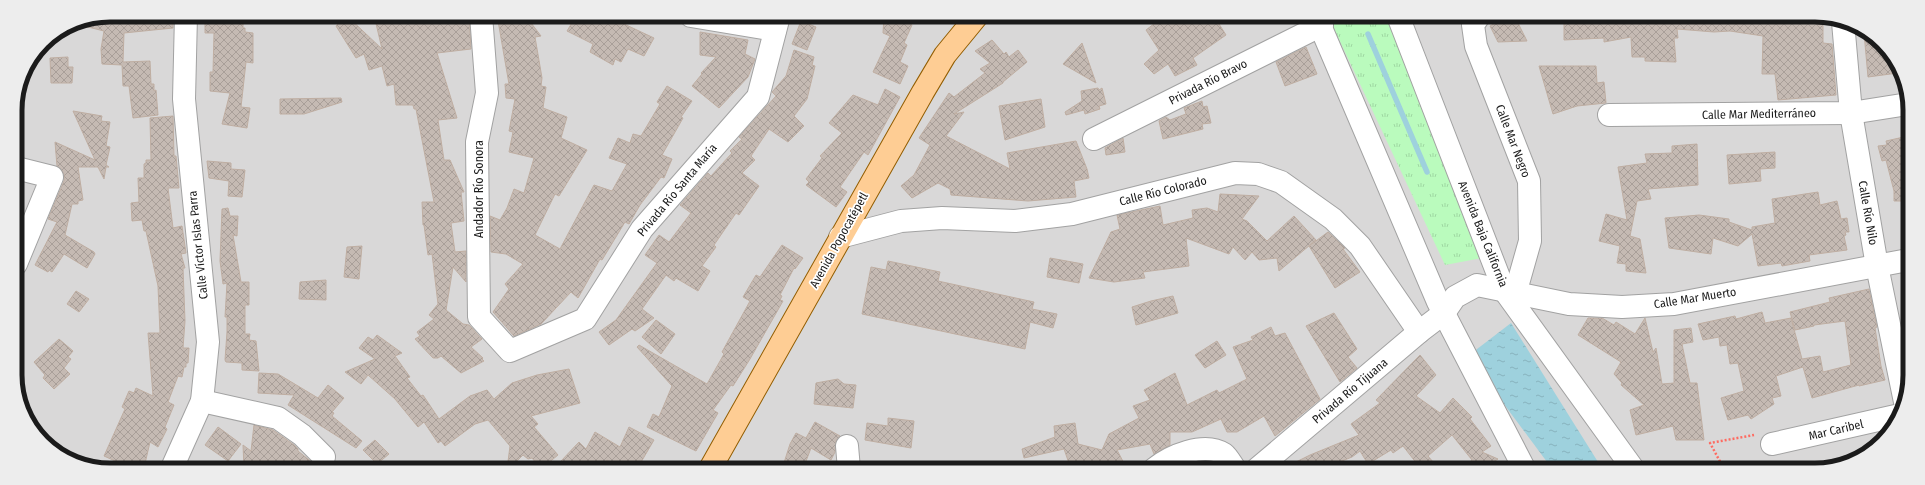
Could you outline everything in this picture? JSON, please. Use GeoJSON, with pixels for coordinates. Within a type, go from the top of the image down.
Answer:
{"type":"FeatureCollection","features":[{"type":"Feature","properties":{"kind":"main road","name":"Avenida Popocatépetl"},"geometry":{"type":"LineString","coordinates":[[713,463],[941,61],[972,22]]}},
{"type":"Feature","properties":{"kind":"street","name":"Calle Víctor Islas Parra"},"geometry":{"type":"LineString","coordinates":[[174,463],[202,401],[208,342],[184,99],[186,22]]}},
{"type":"Feature","properties":{"kind":"street","name":"Andador Río Sonora"},"geometry":{"type":"LineString","coordinates":[[482,22],[487,93],[478,142],[479,317],[510,351]]}},
{"type":"Feature","properties":{"kind":"street"},"geometry":{"type":"LineString","coordinates":[[765,22],[777,23]]}},
{"type":"Feature","properties":{"kind":"street","name":"Privada Río Bravo"},"geometry":{"type":"LineString","coordinates":[[1094,139],[1317,22]]}},
{"type":"Feature","properties":{"kind":"street"},"geometry":{"type":"LineString","coordinates":[[1319,22],[1444,313],[1521,463]]}},
{"type":"Feature","properties":{"kind":"street","name":"Avenida Baja California"},"geometry":{"type":"LineString","coordinates":[[1400,22],[1510,292],[1629,463]]}},
{"type":"Feature","properties":{"kind":"street","name":"Calle Mar Negro"},"geometry":{"type":"LineString","coordinates":[[1475,22],[1473,25],[1476,46],[1529,181],[1530,241],[1510,292]]}},
{"type":"Feature","properties":{"kind":"street","name":"Privada Río Santa María"},"geometry":{"type":"LineString","coordinates":[[510,351],[585,319],[642,229],[758,97],[777,23]]}},
{"type":"Feature","properties":{"kind":"street","name":"Calle Río Nilo"},"geometry":{"type":"LineString","coordinates":[[1843,27],[1851,113],[1878,266],[1902,387]]}},
{"type":"Feature","properties":{"kind":"street","name":"Calle Mar Mediterráneo"},"geometry":{"type":"LineString","coordinates":[[1609,115],[1851,113],[1903,105]]}},
{"type":"Feature","properties":{"kind":"street"},"geometry":{"type":"LineString","coordinates":[[22,170],[52,177],[22,250]]}},
{"type":"Feature","properties":{"kind":"street","name":"Calle Río Colorado"},"geometry":{"type":"LineString","coordinates":[[840,237],[901,221],[942,218],[1015,221],[1072,214],[1235,173],[1258,174],[1281,182],[1333,219],[1360,246],[1419,332]]}},
{"type":"Feature","properties":{"kind":"street","name":"Calle Mar Muerto"},"geometry":{"type":"LineString","coordinates":[[1444,313],[1455,297],[1477,285],[1569,304],[1622,307],[1674,304],[1903,261]]}},
{"type":"Feature","properties":{"kind":"street","name":"Privada Río Tijuana"},"geometry":{"type":"LineString","coordinates":[[1263,463],[1419,332],[1444,313]]}},
{"type":"Feature","properties":{"kind":"street"},"geometry":{"type":"LineString","coordinates":[[202,401],[278,418],[302,435],[324,457]]}},
{"type":"Feature","properties":{"kind":"street","name":"Mar Caribel"},"geometry":{"type":"LineString","coordinates":[[1767,438],[1893,416]]}},
{"type":"Feature","properties":{"kind":"street"},"geometry":{"type":"LineString","coordinates":[[847,446],[848,463]]}},
{"type":"Feature","properties":{"kind":"street"},"geometry":{"type":"LineString","coordinates":[[1161,463],[1197,449],[1216,451],[1224,454],[1231,463]]}},
{"type":"Feature","properties":{"kind":"path"},"geometry":{"type":"LineString","coordinates":[[1721,463],[1710,443],[1767,438]]}},
{"type":"Feature","properties":{"kind":"shaded area"},"geometry":{"type":"Polygon","coordinates":[[[104,22],[1821,22],[1832,24],[1854,31],[1877,48],[1894,71],[1901,93],[1903,104],[1903,381],[1901,392],[1894,414],[1881,433],[1873,441],[1854,454],[1821,463],[104,463],[93,461],[71,454],[48,437],[34,419],[29,409],[24,392],[22,381],[22,104],[29,76],[37,61],[48,48],[71,31],[104,22]]]}},
{"type":"Feature","properties":{"kind":"green space"},"geometry":{"type":"Polygon","coordinates":[[[1331,22],[1388,22],[1482,258],[1445,265],[1331,22]]]}},
{"type":"Feature","properties":{"kind":"water"},"geometry":{"type":"Polygon","coordinates":[[[1511,323],[1599,463],[1548,463],[1468,356],[1511,323]]]}},
{"type":"Feature","properties":{"kind":"building"},"geometry":{"type":"Polygon","coordinates":[[[104,22],[173,22],[173,28],[124,33],[123,62],[150,61],[151,84],[154,84],[154,91],[156,90],[158,115],[133,118],[129,86],[123,86],[122,65],[102,64],[101,49],[104,31],[85,26],[104,22]]]}},
{"type":"Feature","properties":{"kind":"building"},"geometry":{"type":"Polygon","coordinates":[[[205,22],[243,22],[245,32],[253,33],[253,63],[246,62],[241,107],[250,108],[247,128],[222,124],[230,93],[210,91],[210,72],[213,72],[214,33],[205,33],[205,22]]]}},
{"type":"Feature","properties":{"kind":"building"},"geometry":{"type":"Polygon","coordinates":[[[340,22],[353,22],[382,49],[376,22],[469,22],[471,49],[437,53],[457,118],[438,120],[444,160],[450,160],[464,192],[461,192],[464,221],[451,223],[455,252],[466,251],[466,282],[453,267],[446,310],[463,324],[469,325],[482,339],[471,347],[483,358],[482,359],[484,361],[461,373],[441,356],[438,358],[433,358],[415,339],[420,336],[417,332],[434,319],[429,315],[438,304],[432,254],[428,255],[423,225],[422,202],[434,202],[416,109],[414,109],[413,105],[396,105],[394,84],[387,86],[382,66],[369,70],[364,54],[356,58],[336,26],[340,22]]]}},
{"type":"Feature","properties":{"kind":"building"},"geometry":{"type":"Polygon","coordinates":[[[498,22],[530,22],[541,36],[535,37],[542,78],[541,86],[546,87],[543,108],[567,117],[561,138],[587,150],[559,196],[555,194],[535,235],[560,249],[594,185],[612,191],[627,164],[609,158],[618,138],[630,143],[633,134],[641,136],[660,104],[657,102],[667,86],[692,101],[681,117],[683,118],[662,155],[672,159],[664,178],[661,177],[640,205],[629,224],[625,222],[602,260],[600,259],[578,298],[571,292],[541,324],[514,336],[493,312],[509,289],[505,284],[523,264],[506,254],[491,252],[490,216],[500,220],[507,208],[514,189],[524,193],[534,158],[509,152],[513,132],[509,131],[515,99],[506,98],[505,84],[509,84],[498,22]]]}},
{"type":"Feature","properties":{"kind":"building"},"geometry":{"type":"Polygon","coordinates":[[[572,22],[620,22],[654,38],[644,56],[628,49],[621,62],[615,59],[613,65],[590,52],[593,44],[567,31],[572,22]]]}},
{"type":"Feature","properties":{"kind":"building"},"geometry":{"type":"Polygon","coordinates":[[[801,22],[816,27],[807,50],[792,44],[801,22]]]}},
{"type":"Feature","properties":{"kind":"building"},"geometry":{"type":"Polygon","coordinates":[[[884,22],[906,22],[912,25],[904,43],[907,45],[900,62],[908,66],[900,84],[873,72],[890,36],[883,33],[884,22]]]}},
{"type":"Feature","properties":{"kind":"building"},"geometry":{"type":"Polygon","coordinates":[[[1156,22],[1218,22],[1226,35],[1193,58],[1197,65],[1175,76],[1168,64],[1154,74],[1144,64],[1159,50],[1146,30],[1156,22]]]}},
{"type":"Feature","properties":{"kind":"building"},"geometry":{"type":"Polygon","coordinates":[[[1497,22],[1518,23],[1527,41],[1498,42],[1490,26],[1497,22]]]}},
{"type":"Feature","properties":{"kind":"building"},"geometry":{"type":"Polygon","coordinates":[[[1564,22],[1823,22],[1823,43],[1832,44],[1836,95],[1778,100],[1775,74],[1762,74],[1763,36],[1730,31],[1714,32],[1677,29],[1678,38],[1674,38],[1676,62],[1645,61],[1645,57],[1632,57],[1631,37],[1604,42],[1604,38],[1564,40],[1564,22]]]}},
{"type":"Feature","properties":{"kind":"building"},"geometry":{"type":"Polygon","coordinates":[[[700,32],[748,40],[745,54],[755,59],[748,77],[719,108],[692,86],[702,74],[701,73],[716,57],[700,55],[700,32]]]}},
{"type":"Feature","properties":{"kind":"building"},"geometry":{"type":"Polygon","coordinates":[[[1864,37],[1885,57],[1895,73],[1868,77],[1864,37]]]}},
{"type":"Feature","properties":{"kind":"building"},"geometry":{"type":"Polygon","coordinates":[[[992,40],[1004,54],[1006,52],[1009,57],[1018,50],[1027,62],[1003,83],[954,114],[964,112],[946,136],[1010,169],[1007,153],[1076,141],[1089,178],[1074,181],[1076,197],[1028,201],[951,195],[950,189],[938,183],[912,198],[901,186],[914,175],[930,145],[919,138],[949,93],[954,97],[985,73],[980,69],[990,63],[975,51],[992,40]]]}},
{"type":"Feature","properties":{"kind":"building"},"geometry":{"type":"Polygon","coordinates":[[[1082,43],[1096,83],[1063,64],[1082,43]]]}},
{"type":"Feature","properties":{"kind":"building"},"geometry":{"type":"Polygon","coordinates":[[[1306,47],[1317,74],[1285,86],[1276,62],[1306,47]]]}},
{"type":"Feature","properties":{"kind":"building"},"geometry":{"type":"Polygon","coordinates":[[[794,50],[814,57],[812,65],[815,66],[807,99],[794,116],[804,126],[788,142],[769,129],[751,156],[755,160],[742,173],[759,186],[739,215],[736,213],[714,245],[716,247],[702,266],[710,271],[698,291],[676,278],[674,281],[666,275],[642,309],[654,318],[635,331],[632,329],[609,345],[599,332],[616,320],[657,263],[645,255],[659,235],[669,242],[691,213],[680,205],[708,173],[711,176],[732,153],[730,151],[742,139],[739,137],[776,96],[772,92],[786,76],[794,50]]]}},
{"type":"Feature","properties":{"kind":"building"},"geometry":{"type":"Polygon","coordinates":[[[68,57],[68,67],[73,67],[72,83],[51,83],[50,58],[68,57]]]}},
{"type":"Feature","properties":{"kind":"building"},"geometry":{"type":"Polygon","coordinates":[[[1539,66],[1596,66],[1597,83],[1604,82],[1606,103],[1577,106],[1553,114],[1539,66]]]}},
{"type":"Feature","properties":{"kind":"building"},"geometry":{"type":"Polygon","coordinates":[[[1098,88],[1099,90],[1102,88],[1106,104],[1099,106],[1100,109],[1085,114],[1084,110],[1066,115],[1065,112],[1082,101],[1081,91],[1098,88]]]}},
{"type":"Feature","properties":{"kind":"building"},"geometry":{"type":"Polygon","coordinates":[[[885,89],[900,97],[868,155],[864,152],[840,187],[847,192],[836,207],[806,185],[809,182],[806,179],[822,158],[820,156],[842,133],[829,123],[853,95],[878,105],[885,89]]]}},
{"type":"Feature","properties":{"kind":"building"},"geometry":{"type":"Polygon","coordinates":[[[341,98],[342,102],[304,114],[280,114],[280,99],[341,98]]]}},
{"type":"Feature","properties":{"kind":"building"},"geometry":{"type":"Polygon","coordinates":[[[1041,99],[1045,127],[1005,140],[999,106],[1041,99]]]}},
{"type":"Feature","properties":{"kind":"building"},"geometry":{"type":"Polygon","coordinates":[[[1202,101],[1203,107],[1207,106],[1211,123],[1202,124],[1203,129],[1163,139],[1159,121],[1166,117],[1170,120],[1186,114],[1184,108],[1202,101]]]}},
{"type":"Feature","properties":{"kind":"building"},"geometry":{"type":"Polygon","coordinates":[[[73,111],[102,116],[101,121],[110,122],[106,146],[110,147],[106,165],[109,167],[106,167],[104,179],[98,167],[78,167],[83,200],[78,201],[78,204],[72,204],[65,235],[94,252],[95,254],[87,268],[64,254],[52,272],[49,270],[48,272],[35,265],[57,222],[48,219],[64,181],[64,174],[57,166],[55,142],[95,160],[73,111]]]}},
{"type":"Feature","properties":{"kind":"building"},"geometry":{"type":"Polygon","coordinates":[[[173,116],[174,156],[176,156],[179,188],[168,188],[173,228],[182,226],[186,253],[181,254],[185,268],[183,268],[185,321],[183,348],[189,348],[188,363],[186,363],[186,367],[184,367],[182,377],[178,376],[168,402],[174,405],[165,427],[167,429],[158,447],[150,442],[145,463],[120,463],[104,456],[125,409],[122,407],[129,391],[134,393],[136,388],[153,396],[148,333],[160,333],[158,286],[146,231],[144,231],[142,220],[132,221],[131,203],[139,202],[138,178],[144,178],[144,164],[146,163],[146,160],[151,160],[150,118],[173,116]]]}},
{"type":"Feature","properties":{"kind":"building"},"geometry":{"type":"Polygon","coordinates":[[[1903,137],[1903,201],[1894,201],[1894,191],[1886,160],[1882,161],[1878,146],[1887,145],[1886,141],[1903,137]]]}},
{"type":"Feature","properties":{"kind":"building"},"geometry":{"type":"Polygon","coordinates":[[[1123,138],[1125,152],[1106,155],[1105,148],[1123,138]]]}},
{"type":"Feature","properties":{"kind":"building"},"geometry":{"type":"Polygon","coordinates":[[[1697,144],[1698,185],[1648,189],[1651,199],[1637,201],[1630,236],[1640,239],[1646,273],[1626,271],[1626,264],[1617,263],[1620,246],[1599,241],[1606,214],[1627,220],[1618,167],[1647,163],[1645,154],[1672,153],[1672,146],[1697,144]]]}},
{"type":"Feature","properties":{"kind":"building"},"geometry":{"type":"Polygon","coordinates":[[[1775,152],[1775,168],[1760,169],[1761,181],[1729,184],[1727,155],[1775,152]]]}},
{"type":"Feature","properties":{"kind":"building"},"geometry":{"type":"Polygon","coordinates":[[[207,161],[231,163],[231,169],[245,170],[242,197],[228,196],[229,181],[209,178],[207,161]]]}},
{"type":"Feature","properties":{"kind":"building"},"geometry":{"type":"Polygon","coordinates":[[[1818,192],[1820,205],[1837,201],[1841,219],[1847,218],[1849,232],[1845,232],[1846,235],[1844,236],[1847,250],[1809,255],[1810,261],[1782,266],[1781,263],[1758,266],[1752,234],[1738,246],[1713,238],[1711,254],[1669,248],[1665,218],[1699,215],[1729,219],[1729,222],[1752,230],[1752,227],[1775,223],[1772,199],[1818,192]]]}},
{"type":"Feature","properties":{"kind":"building"},"geometry":{"type":"Polygon","coordinates":[[[1220,194],[1259,196],[1242,219],[1247,221],[1267,241],[1294,216],[1316,240],[1279,271],[1277,258],[1259,260],[1252,252],[1245,260],[1233,247],[1229,254],[1186,238],[1189,266],[1143,272],[1145,278],[1114,282],[1089,278],[1111,232],[1120,229],[1117,215],[1160,206],[1163,225],[1193,218],[1192,210],[1207,208],[1218,212],[1220,194]]]}},
{"type":"Feature","properties":{"kind":"building"},"geometry":{"type":"Polygon","coordinates":[[[228,208],[230,216],[238,216],[237,236],[233,235],[241,282],[249,282],[249,305],[245,305],[245,334],[250,334],[249,340],[256,341],[259,371],[242,370],[242,363],[226,362],[225,360],[227,332],[227,317],[225,317],[227,283],[223,284],[220,261],[222,209],[228,208]]]}},
{"type":"Feature","properties":{"kind":"building"},"geometry":{"type":"Polygon","coordinates":[[[1328,232],[1345,248],[1343,249],[1360,272],[1335,288],[1309,246],[1328,232]]]}},
{"type":"Feature","properties":{"kind":"building"},"geometry":{"type":"Polygon","coordinates":[[[782,245],[803,258],[795,269],[794,268],[780,295],[782,296],[780,300],[783,301],[750,359],[733,386],[731,385],[713,410],[718,413],[696,451],[647,427],[653,414],[659,417],[672,386],[637,347],[639,345],[707,384],[724,354],[722,352],[750,301],[743,297],[756,275],[760,277],[782,245]]]}},
{"type":"Feature","properties":{"kind":"building"},"geometry":{"type":"Polygon","coordinates":[[[362,246],[359,279],[344,277],[347,247],[362,246]]]}},
{"type":"Feature","properties":{"kind":"building"},"geometry":{"type":"Polygon","coordinates":[[[1050,258],[1083,264],[1079,283],[1047,277],[1050,258]]]}},
{"type":"Feature","properties":{"kind":"building"},"geometry":{"type":"Polygon","coordinates":[[[888,261],[940,272],[938,281],[1034,302],[1032,309],[1057,314],[1053,328],[1030,322],[1025,349],[862,314],[871,267],[886,270],[888,261]]]}},
{"type":"Feature","properties":{"kind":"building"},"geometry":{"type":"Polygon","coordinates":[[[326,280],[326,300],[299,299],[300,282],[326,280]]]}},
{"type":"Feature","properties":{"kind":"building"},"geometry":{"type":"Polygon","coordinates":[[[1869,289],[1877,327],[1875,328],[1881,366],[1885,380],[1859,385],[1812,398],[1803,367],[1776,376],[1781,396],[1772,398],[1774,404],[1751,419],[1748,415],[1728,420],[1721,398],[1744,391],[1738,363],[1730,364],[1727,345],[1720,346],[1719,337],[1703,340],[1698,324],[1735,316],[1736,319],[1762,312],[1765,323],[1791,318],[1802,359],[1820,356],[1823,372],[1851,365],[1845,321],[1814,325],[1795,330],[1790,312],[1830,302],[1829,298],[1869,289]]]}},
{"type":"Feature","properties":{"kind":"building"},"geometry":{"type":"Polygon","coordinates":[[[76,291],[89,299],[79,312],[67,304],[76,291]]]}},
{"type":"Feature","properties":{"kind":"building"},"geometry":{"type":"Polygon","coordinates":[[[1173,296],[1178,313],[1136,325],[1132,307],[1173,296]]]}},
{"type":"Feature","properties":{"kind":"building"},"geometry":{"type":"Polygon","coordinates":[[[1334,313],[1357,349],[1348,357],[1357,368],[1340,382],[1306,326],[1334,313]]]}},
{"type":"Feature","properties":{"kind":"building"},"geometry":{"type":"Polygon","coordinates":[[[1588,318],[1602,318],[1614,325],[1616,322],[1635,334],[1645,318],[1653,352],[1656,348],[1662,384],[1674,383],[1674,330],[1691,328],[1693,342],[1682,344],[1690,383],[1697,383],[1704,440],[1676,440],[1673,426],[1636,435],[1630,410],[1644,405],[1621,385],[1622,383],[1614,374],[1621,362],[1578,335],[1588,318]]]}},
{"type":"Feature","properties":{"kind":"building"},"geometry":{"type":"Polygon","coordinates":[[[656,320],[675,334],[661,354],[642,337],[656,320]]]}},
{"type":"Feature","properties":{"kind":"building"},"geometry":{"type":"Polygon","coordinates":[[[1271,327],[1275,336],[1285,333],[1320,399],[1275,436],[1264,416],[1237,432],[1227,432],[1221,419],[1192,432],[1170,432],[1170,445],[1154,454],[1150,444],[1117,450],[1124,463],[1069,463],[1064,449],[1024,458],[1022,449],[1055,437],[1054,426],[1075,423],[1078,444],[1102,450],[1109,434],[1139,418],[1133,406],[1150,400],[1144,390],[1175,373],[1187,405],[1217,390],[1219,393],[1247,379],[1233,347],[1253,340],[1251,337],[1271,327]]]}},
{"type":"Feature","properties":{"kind":"building"},"geometry":{"type":"Polygon","coordinates":[[[377,335],[402,353],[395,356],[410,377],[407,378],[421,396],[423,395],[439,419],[470,396],[487,390],[494,399],[512,383],[537,375],[569,369],[580,403],[531,416],[538,424],[534,427],[558,455],[548,463],[536,463],[532,458],[528,459],[523,455],[515,463],[508,463],[510,446],[488,420],[475,424],[445,446],[441,441],[438,443],[424,422],[418,427],[395,399],[368,375],[361,384],[345,372],[375,359],[359,348],[368,337],[373,340],[377,335]]]}},
{"type":"Feature","properties":{"kind":"building"},"geometry":{"type":"Polygon","coordinates":[[[59,339],[73,351],[68,357],[71,359],[64,368],[70,374],[54,389],[43,378],[45,375],[34,362],[59,339]]]}},
{"type":"Feature","properties":{"kind":"building"},"geometry":{"type":"Polygon","coordinates":[[[1217,341],[1226,355],[1205,368],[1195,355],[1217,341]]]}},
{"type":"Feature","properties":{"kind":"building"},"geometry":{"type":"Polygon","coordinates":[[[1420,355],[1436,375],[1416,396],[1440,413],[1453,398],[1472,417],[1470,419],[1491,446],[1482,452],[1498,459],[1492,463],[1468,463],[1472,460],[1452,435],[1428,456],[1434,463],[1416,463],[1403,446],[1393,453],[1391,450],[1370,463],[1367,463],[1360,451],[1352,457],[1337,463],[1294,463],[1359,435],[1351,424],[1380,403],[1376,400],[1420,355]]]}},
{"type":"Feature","properties":{"kind":"building"},"geometry":{"type":"Polygon","coordinates":[[[259,373],[278,374],[318,398],[328,385],[344,398],[332,412],[334,413],[332,416],[362,441],[356,448],[288,405],[294,395],[258,393],[259,373]]]}},
{"type":"Feature","properties":{"kind":"building"},"geometry":{"type":"Polygon","coordinates":[[[838,379],[844,384],[856,385],[853,408],[814,404],[816,383],[838,379]]]}},
{"type":"Feature","properties":{"kind":"building"},"geometry":{"type":"Polygon","coordinates":[[[888,418],[914,421],[911,448],[865,440],[867,423],[888,426],[888,418]]]}},
{"type":"Feature","properties":{"kind":"building"},"geometry":{"type":"Polygon","coordinates":[[[815,422],[840,436],[836,441],[835,452],[831,460],[811,448],[805,463],[784,463],[790,444],[796,433],[806,438],[815,422]]]}},
{"type":"Feature","properties":{"kind":"building"},"geometry":{"type":"Polygon","coordinates":[[[254,425],[273,430],[294,445],[298,451],[313,463],[244,463],[243,445],[251,451],[254,425]]]}},
{"type":"Feature","properties":{"kind":"building"},"geometry":{"type":"Polygon","coordinates":[[[218,427],[241,444],[228,461],[205,445],[218,427]]]}},
{"type":"Feature","properties":{"kind":"building"},"geometry":{"type":"Polygon","coordinates":[[[629,427],[654,440],[641,463],[612,463],[607,460],[605,463],[563,463],[561,461],[579,442],[586,449],[595,432],[620,447],[629,427]]]}},
{"type":"Feature","properties":{"kind":"building"},"geometry":{"type":"Polygon","coordinates":[[[375,440],[389,454],[378,463],[376,463],[363,450],[375,440]]]}},
{"type":"Feature","properties":{"kind":"waterway"},"geometry":{"type":"LineString","coordinates":[[1368,34],[1427,172]]}}]}
